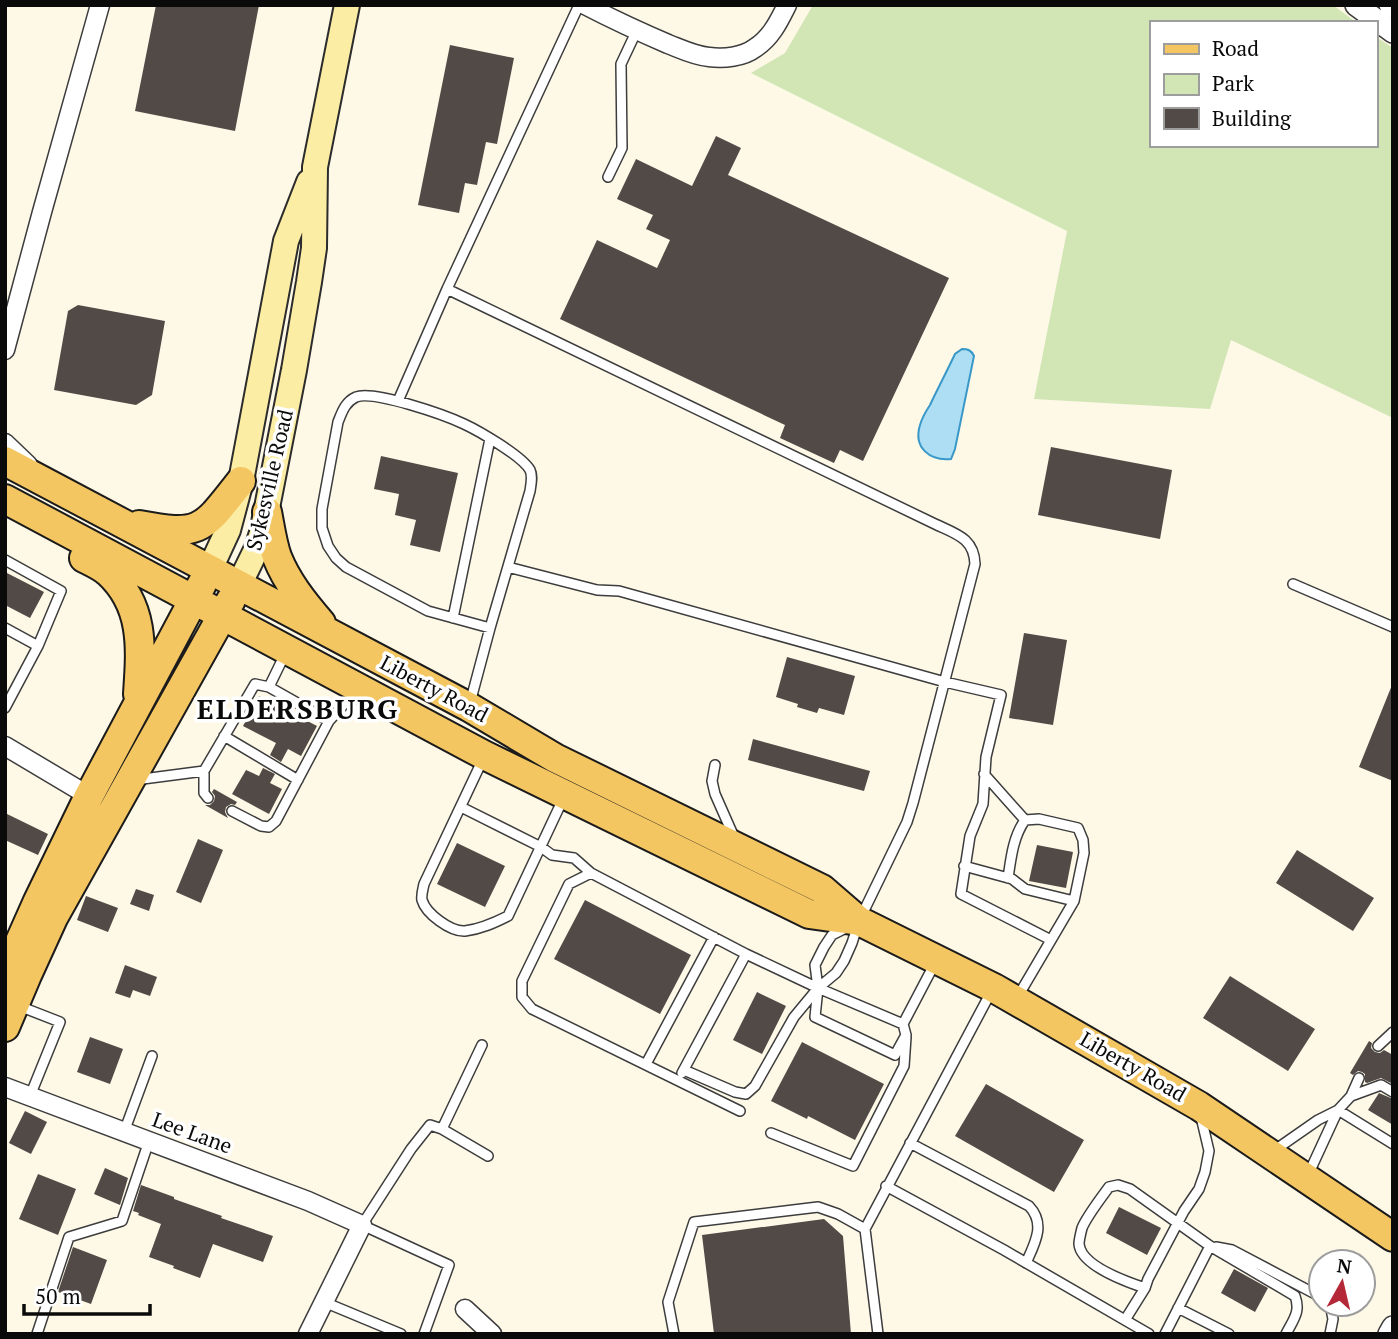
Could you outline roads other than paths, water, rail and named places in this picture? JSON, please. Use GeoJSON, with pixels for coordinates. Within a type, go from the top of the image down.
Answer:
{"type":"FeatureCollection","features":[{"type":"Feature","properties":{"kind":"main road","name":"Sykesville Road"},"geometry":{"type":"LineString","coordinates":[[10,1015],[53,918],[223,615],[257,548],[267,512],[296,358],[314,248],[316,167],[347,5]]}},
{"type":"Feature","properties":{"kind":"main road","name":"Sykesville Road"},"geometry":{"type":"LineString","coordinates":[[5,975],[89,796],[194,600],[228,530],[241,481],[286,241],[316,167]]}},
{"type":"Feature","properties":{"kind":"main road","name":"Liberty Road"},"geometry":{"type":"LineString","coordinates":[[5,461],[469,707],[555,758],[822,888],[859,921],[1005,994],[1199,1106],[1393,1237]]}},
{"type":"Feature","properties":{"kind":"main road"},"geometry":{"type":"LineString","coordinates":[[120,522],[164,530],[197,528],[209,520],[241,481]]}},
{"type":"Feature","properties":{"kind":"main road"},"geometry":{"type":"LineString","coordinates":[[16,504],[53,539],[106,571],[121,586],[136,618],[141,642],[137,705]]}},
{"type":"Feature","properties":{"kind":"main road","name":"Liberty Road"},"geometry":{"type":"LineString","coordinates":[[16,504],[565,796],[809,914],[859,921]]}},
{"type":"Feature","properties":{"kind":"main road"},"geometry":{"type":"LineString","coordinates":[[267,512],[276,554],[285,575],[296,594],[329,633]]}},
{"type":"Feature","properties":{"kind":"street"},"geometry":{"type":"LineString","coordinates":[[5,350],[100,5]]}},
{"type":"Feature","properties":{"kind":"street"},"geometry":{"type":"LineString","coordinates":[[585,5],[686,52],[706,57],[726,57],[755,49],[768,37],[787,5]]}},
{"type":"Feature","properties":{"kind":"street"},"geometry":{"type":"LineString","coordinates":[[1356,5],[1393,32]]}},
{"type":"Feature","properties":{"kind":"street"},"geometry":{"type":"LineString","coordinates":[[5,443],[26,462],[39,479]]}},
{"type":"Feature","properties":{"kind":"street"},"geometry":{"type":"LineString","coordinates":[[5,746],[89,796]]}},
{"type":"Feature","properties":{"kind":"street","name":"Lee Lane"},"geometry":{"type":"LineString","coordinates":[[5,1087],[308,1201],[362,1225]]}},
{"type":"Feature","properties":{"kind":"street"},"geometry":{"type":"LineString","coordinates":[[308,1334],[362,1225]]}},
{"type":"Feature","properties":{"kind":"street"},"geometry":{"type":"LineString","coordinates":[[465,1309],[492,1334]]}},
{"type":"Feature","properties":{"kind":"street"},"geometry":{"type":"LineString","coordinates":[[1389,1334],[1393,1327]]}},
{"type":"Feature","properties":{"kind":"lane"},"geometry":{"type":"LineString","coordinates":[[398,401],[579,5]]}},
{"type":"Feature","properties":{"kind":"lane"},"geometry":{"type":"LineString","coordinates":[[608,177],[622,148],[621,64],[637,30]]}},
{"type":"Feature","properties":{"kind":"lane"},"geometry":{"type":"LineString","coordinates":[[447,289],[964,539],[971,545],[974,554],[975,564],[907,822],[859,921],[844,961],[794,1017],[755,1086],[746,1094],[734,1092],[684,1070]]}},
{"type":"Feature","properties":{"kind":"lane"},"geometry":{"type":"LineString","coordinates":[[469,707],[530,491],[530,470],[521,459],[464,424],[398,401],[358,396],[349,401],[338,422],[322,509],[322,528],[328,546],[346,567],[428,611],[490,628]]}},
{"type":"Feature","properties":{"kind":"lane"},"geometry":{"type":"LineString","coordinates":[[453,618],[490,439]]}},
{"type":"Feature","properties":{"kind":"lane"},"geometry":{"type":"LineString","coordinates":[[5,560],[61,591],[38,646],[5,708]]}},
{"type":"Feature","properties":{"kind":"lane"},"geometry":{"type":"LineString","coordinates":[[508,567],[597,590],[619,592],[1001,695],[984,775],[983,804],[970,836],[961,894],[1051,940]]}},
{"type":"Feature","properties":{"kind":"lane"},"geometry":{"type":"LineString","coordinates":[[1293,584],[1393,627]]}},
{"type":"Feature","properties":{"kind":"lane"},"geometry":{"type":"LineString","coordinates":[[5,628],[38,646]]}},
{"type":"Feature","properties":{"kind":"lane"},"geometry":{"type":"LineString","coordinates":[[269,687],[287,650]]}},
{"type":"Feature","properties":{"kind":"lane"},"geometry":{"type":"LineString","coordinates":[[208,798],[204,793],[204,771],[255,684],[269,687],[329,721]]}},
{"type":"Feature","properties":{"kind":"lane"},"geometry":{"type":"LineString","coordinates":[[232,811],[261,826],[269,827],[276,821],[329,721],[359,688]]}},
{"type":"Feature","properties":{"kind":"lane"},"geometry":{"type":"LineString","coordinates":[[224,736],[298,780]]}},
{"type":"Feature","properties":{"kind":"lane"},"geometry":{"type":"LineString","coordinates":[[484,755],[424,884],[421,898],[428,913],[443,923],[461,932],[482,928],[508,916],[565,796]]}},
{"type":"Feature","properties":{"kind":"lane"},"geometry":{"type":"LineString","coordinates":[[715,765],[712,781],[715,794],[739,848]]}},
{"type":"Feature","properties":{"kind":"lane"},"geometry":{"type":"LineString","coordinates":[[131,781],[204,771]]}},
{"type":"Feature","properties":{"kind":"lane"},"geometry":{"type":"LineString","coordinates":[[984,775],[1026,820]]}},
{"type":"Feature","properties":{"kind":"lane"},"geometry":{"type":"LineString","coordinates":[[461,807],[541,846],[552,855],[573,858],[591,873],[746,954],[904,1024]]}},
{"type":"Feature","properties":{"kind":"lane"},"geometry":{"type":"LineString","coordinates":[[878,1334],[865,1229],[910,1143],[1005,994],[1051,940],[1074,901],[1084,853],[1078,828],[1039,819],[1026,820]]}},
{"type":"Feature","properties":{"kind":"lane"},"geometry":{"type":"LineString","coordinates":[[1008,878],[1014,845],[1026,820]]}},
{"type":"Feature","properties":{"kind":"lane"},"geometry":{"type":"LineString","coordinates":[[964,866],[1012,879],[1025,889],[1074,901]]}},
{"type":"Feature","properties":{"kind":"lane"},"geometry":{"type":"LineString","coordinates":[[591,873],[569,884],[522,981],[522,997],[532,1009],[740,1111]]}},
{"type":"Feature","properties":{"kind":"lane"},"geometry":{"type":"LineString","coordinates":[[859,921],[832,935],[815,965],[818,988],[815,1017],[895,1055],[906,1035]]}},
{"type":"Feature","properties":{"kind":"lane"},"geometry":{"type":"LineString","coordinates":[[646,1064],[714,937]]}},
{"type":"Feature","properties":{"kind":"lane"},"geometry":{"type":"LineString","coordinates":[[678,1080],[746,954]]}},
{"type":"Feature","properties":{"kind":"lane"},"geometry":{"type":"LineString","coordinates":[[771,1133],[853,1166],[904,1066],[904,1024],[937,960]]}},
{"type":"Feature","properties":{"kind":"lane"},"geometry":{"type":"LineString","coordinates":[[10,1015],[60,1021],[30,1097]]}},
{"type":"Feature","properties":{"kind":"lane"},"geometry":{"type":"LineString","coordinates":[[1378,1046],[1393,1032]]}},
{"type":"Feature","properties":{"kind":"lane"},"geometry":{"type":"LineString","coordinates":[[442,1129],[482,1045]]}},
{"type":"Feature","properties":{"kind":"lane"},"geometry":{"type":"LineString","coordinates":[[124,1132],[152,1056]]}},
{"type":"Feature","properties":{"kind":"lane"},"geometry":{"type":"LineString","coordinates":[[1307,1178],[1338,1110],[1351,1096],[1359,1078]]}},
{"type":"Feature","properties":{"kind":"lane"},"geometry":{"type":"LineString","coordinates":[[1351,1096],[1381,1085],[1393,1092]]}},
{"type":"Feature","properties":{"kind":"lane"},"geometry":{"type":"LineString","coordinates":[[1125,1320],[1145,1288],[1184,1211],[1199,1189],[1209,1151],[1199,1106]]}},
{"type":"Feature","properties":{"kind":"lane"},"geometry":{"type":"LineString","coordinates":[[1338,1110],[1393,1144]]}},
{"type":"Feature","properties":{"kind":"lane"},"geometry":{"type":"LineString","coordinates":[[1270,1153],[1318,1119],[1338,1110]]}},
{"type":"Feature","properties":{"kind":"lane"},"geometry":{"type":"LineString","coordinates":[[424,1334],[449,1265],[362,1225],[411,1149],[430,1125],[442,1129],[488,1156]]}},
{"type":"Feature","properties":{"kind":"lane"},"geometry":{"type":"LineString","coordinates":[[37,1334],[69,1237],[122,1221],[149,1141]]}},
{"type":"Feature","properties":{"kind":"lane"},"geometry":{"type":"LineString","coordinates":[[910,1143],[1029,1206],[1036,1213],[1036,1239],[1026,1263]]}},
{"type":"Feature","properties":{"kind":"lane"},"geometry":{"type":"LineString","coordinates":[[1145,1288],[1116,1277],[1084,1257],[1079,1244],[1082,1228],[1109,1187],[1118,1185],[1130,1189],[1210,1246],[1295,1296],[1298,1305],[1296,1314],[1286,1334]]}},
{"type":"Feature","properties":{"kind":"lane"},"geometry":{"type":"LineString","coordinates":[[886,1186],[1149,1334]]}},
{"type":"Feature","properties":{"kind":"lane"},"geometry":{"type":"LineString","coordinates":[[674,1334],[668,1302],[694,1222],[817,1207],[838,1214],[865,1229]]}},
{"type":"Feature","properties":{"kind":"lane"},"geometry":{"type":"LineString","coordinates":[[1210,1246],[1232,1250],[1307,1290]]}},
{"type":"Feature","properties":{"kind":"lane"},"geometry":{"type":"LineString","coordinates":[[1165,1334],[1210,1246]]}},
{"type":"Feature","properties":{"kind":"lane"},"geometry":{"type":"LineString","coordinates":[[324,1302],[401,1334]]}},
{"type":"Feature","properties":{"kind":"lane"},"geometry":{"type":"LineString","coordinates":[[1178,1308],[1229,1334]]}},
{"type":"Feature","properties":{"kind":"water"},"geometry":{"type":"Polygon","coordinates":[[[962,349],[969,350],[974,356],[955,449],[951,459],[936,458],[921,446],[918,433],[923,417],[955,354],[962,349]]]}},
{"type":"Feature","properties":{"kind":"district","name":"ELDERSBURG"},"geometry":{"type":"Point","coordinates":[298,709]}}]}
